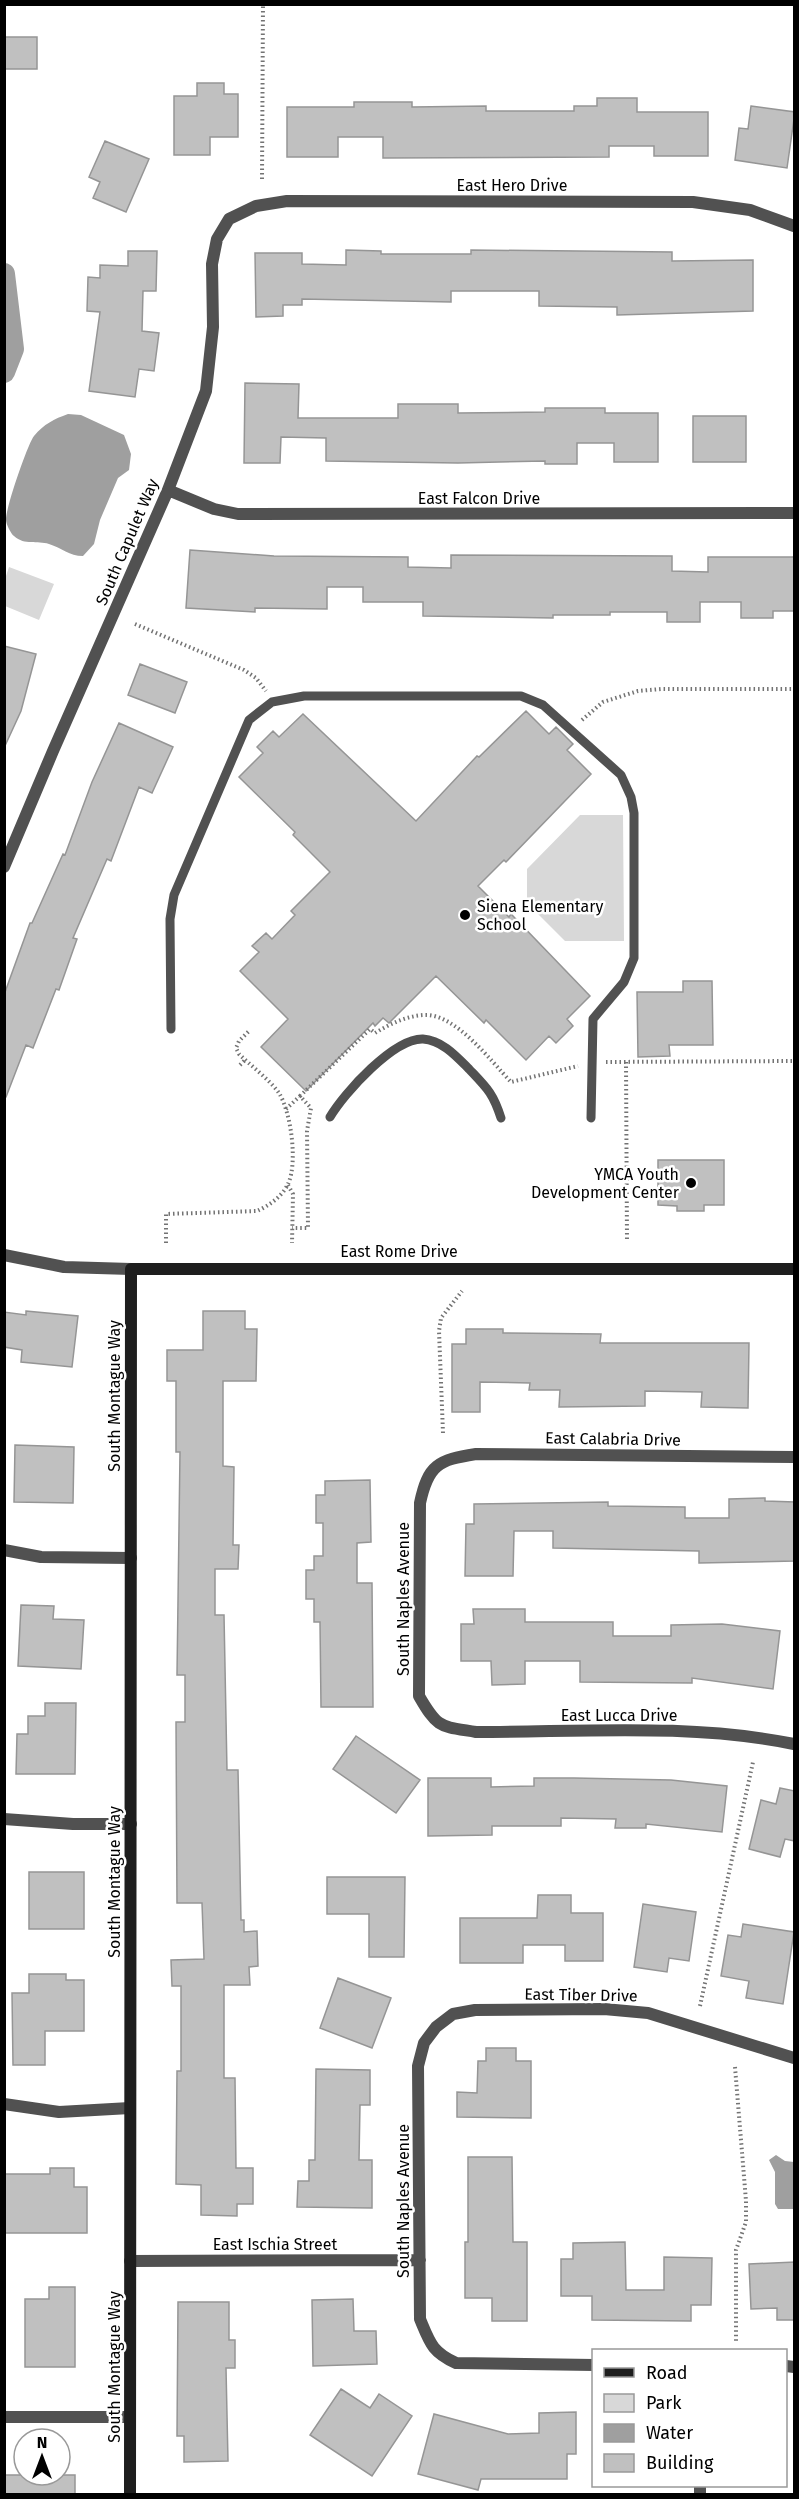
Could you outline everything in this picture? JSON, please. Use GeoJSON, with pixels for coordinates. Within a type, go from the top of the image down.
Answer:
{"type":"FeatureCollection","features":[{"type":"Feature","properties":{"kind":"street","name":"East Hero Drive"},"geometry":{"type":"LineString","coordinates":[[229,219],[256,206],[287,201],[693,202],[750,210],[795,226]]}},
{"type":"Feature","properties":{"kind":"street","name":"South Capulet Way"},"geometry":{"type":"LineString","coordinates":[[4,867],[168,490],[206,391],[213,327],[212,264],[217,239],[229,219]]}},
{"type":"Feature","properties":{"kind":"street","name":"East Falcon Drive"},"geometry":{"type":"LineString","coordinates":[[168,490],[214,509],[238,514],[795,513]]}},
{"type":"Feature","properties":{"kind":"street","name":"East Rome Drive"},"geometry":{"type":"LineString","coordinates":[[4,1255],[64,1268],[795,1269]]}},
{"type":"Feature","properties":{"kind":"street","name":"South Montague Way"},"geometry":{"type":"LineString","coordinates":[[130,2494],[131,1269]]}},
{"type":"Feature","properties":{"kind":"street","name":"East Calabria Drive"},"geometry":{"type":"LineString","coordinates":[[434,1467],[454,1457],[476,1454],[795,1457]]}},
{"type":"Feature","properties":{"kind":"street","name":"South Naples Avenue"},"geometry":{"type":"LineString","coordinates":[[434,1467],[424,1484],[420,1503],[419,1696],[430,1715],[443,1727]]}},
{"type":"Feature","properties":{"kind":"street"},"geometry":{"type":"LineString","coordinates":[[4,1550],[41,1557],[131,1558]]}},
{"type":"Feature","properties":{"kind":"street","name":"East Lucca Drive"},"geometry":{"type":"LineString","coordinates":[[443,1727],[476,1732],[702,1731],[759,1737],[795,1744]]}},
{"type":"Feature","properties":{"kind":"street"},"geometry":{"type":"LineString","coordinates":[[4,1819],[73,1824],[131,1824]]}},
{"type":"Feature","properties":{"kind":"street","name":"East Tiber Drive"},"geometry":{"type":"LineString","coordinates":[[436,2027],[453,2014],[475,2010],[604,2009],[648,2013],[795,2058]]}},
{"type":"Feature","properties":{"kind":"street","name":"South Naples Avenue"},"geometry":{"type":"LineString","coordinates":[[436,2027],[424,2043],[418,2066],[420,2319],[428,2338],[439,2355],[456,2364],[592,2365]]}},
{"type":"Feature","properties":{"kind":"street"},"geometry":{"type":"LineString","coordinates":[[4,2104],[59,2112],[130,2108]]}},
{"type":"Feature","properties":{"kind":"street","name":"East Ischia Street"},"geometry":{"type":"LineString","coordinates":[[130,2261],[420,2260]]}},
{"type":"Feature","properties":{"kind":"street"},"geometry":{"type":"LineString","coordinates":[[4,2417],[130,2417]]}},
{"type":"Feature","properties":{"kind":"lane"},"geometry":{"type":"LineString","coordinates":[[171,1029],[170,920],[174,895],[249,720],[272,702],[304,696],[521,696],[543,705],[621,775],[631,797],[634,813],[634,958],[624,982],[593,1019],[591,1118]]}},
{"type":"Feature","properties":{"kind":"lane"},"geometry":{"type":"LineString","coordinates":[[330,1117],[339,1103],[393,1049],[423,1039],[440,1044],[454,1054],[493,1094],[501,1118]]}},
{"type":"Feature","properties":{"kind":"path"},"geometry":{"type":"LineString","coordinates":[[262,179],[263,4]]}},
{"type":"Feature","properties":{"kind":"path"},"geometry":{"type":"LineString","coordinates":[[135,624],[244,670],[256,678],[272,702]]}},
{"type":"Feature","properties":{"kind":"path"},"geometry":{"type":"LineString","coordinates":[[572,731],[603,702],[638,691],[795,689]]}},
{"type":"Feature","properties":{"kind":"path"},"geometry":{"type":"LineString","coordinates":[[166,1243],[166,1214],[257,1211],[269,1206],[288,1185],[291,1171],[291,1133],[286,1109],[278,1092],[236,1048],[249,1031]]}},
{"type":"Feature","properties":{"kind":"path"},"geometry":{"type":"LineString","coordinates":[[240,1065],[245,1060]]}},
{"type":"Feature","properties":{"kind":"path"},"geometry":{"type":"LineString","coordinates":[[592,1063],[795,1061]]}},
{"type":"Feature","properties":{"kind":"path"},"geometry":{"type":"LineString","coordinates":[[626,1062],[627,1241]]}},
{"type":"Feature","properties":{"kind":"path"},"geometry":{"type":"LineString","coordinates":[[286,1109],[300,1096],[312,1108],[307,1131],[308,1228],[292,1228]]}},
{"type":"Feature","properties":{"kind":"path"},"geometry":{"type":"LineString","coordinates":[[288,1185],[293,1194],[292,1243]]}},
{"type":"Feature","properties":{"kind":"path"},"geometry":{"type":"LineString","coordinates":[[444,1433],[439,1331],[441,1318],[462,1291]]}},
{"type":"Feature","properties":{"kind":"path"},"geometry":{"type":"LineString","coordinates":[[700,2006],[753,1762]]}},
{"type":"Feature","properties":{"kind":"path"},"geometry":{"type":"LineString","coordinates":[[735,2067],[746,2201],[746,2222],[736,2250],[736,2343]]}},
{"type":"Feature","properties":{"kind":"green space"},"geometry":{"type":"Polygon","coordinates":[[[9,567],[54,584],[39,620],[5,606],[5,579],[9,567]]]}},
{"type":"Feature","properties":{"kind":"green space"},"geometry":{"type":"Polygon","coordinates":[[[580,815],[623,815],[624,941],[565,941],[527,903],[527,869],[580,815]]]}},
{"type":"Feature","properties":{"kind":"water"},"geometry":{"type":"Polygon","coordinates":[[[68,414],[81,415],[124,435],[131,454],[129,470],[118,478],[100,520],[94,544],[83,556],[49,544],[18,539],[11,533],[6,520],[17,477],[34,436],[50,422],[68,414]]]}},
{"type":"Feature","properties":{"kind":"water"},"geometry":{"type":"Polygon","coordinates":[[[776,2155],[785,2161],[794,2162],[794,2209],[778,2209],[775,2204],[775,2172],[769,2160],[776,2155]]]}},
{"type":"Feature","properties":{"kind":"building"},"geometry":{"type":"Polygon","coordinates":[[[5,37],[37,37],[37,69],[5,69],[5,37]]]}},
{"type":"Feature","properties":{"kind":"building"},"geometry":{"type":"Polygon","coordinates":[[[197,83],[224,83],[224,94],[238,94],[238,137],[210,137],[210,155],[174,155],[174,96],[197,96],[197,83]]]}},
{"type":"Feature","properties":{"kind":"building"},"geometry":{"type":"Polygon","coordinates":[[[597,98],[637,98],[637,112],[708,112],[708,156],[654,156],[654,146],[609,146],[609,157],[383,158],[383,137],[338,137],[338,157],[287,157],[287,107],[354,107],[354,102],[412,102],[412,107],[486,106],[486,111],[574,111],[574,106],[597,106],[597,98]]]}},
{"type":"Feature","properties":{"kind":"building"},"geometry":{"type":"Polygon","coordinates":[[[751,106],[795,112],[787,168],[735,160],[739,128],[748,129],[751,106]]]}},
{"type":"Feature","properties":{"kind":"building"},"geometry":{"type":"Polygon","coordinates":[[[105,141],[149,159],[126,212],[93,198],[100,182],[89,177],[105,141]]]}},
{"type":"Feature","properties":{"kind":"building"},"geometry":{"type":"Polygon","coordinates":[[[346,250],[381,251],[381,254],[471,254],[471,250],[672,252],[672,261],[753,260],[753,311],[617,315],[617,307],[539,306],[539,291],[451,291],[451,302],[302,299],[302,305],[283,305],[283,316],[256,317],[255,253],[302,253],[302,264],[346,265],[346,250]]]}},
{"type":"Feature","properties":{"kind":"building"},"geometry":{"type":"Polygon","coordinates":[[[128,251],[157,251],[156,291],[143,291],[142,331],[159,333],[154,371],[139,369],[135,397],[89,391],[100,312],[87,311],[88,277],[100,278],[100,265],[128,266],[128,251]]]}},
{"type":"Feature","properties":{"kind":"building"},"geometry":{"type":"Polygon","coordinates":[[[245,383],[299,384],[298,418],[398,418],[398,404],[458,404],[458,413],[545,412],[545,408],[605,408],[605,413],[658,413],[658,462],[614,462],[614,443],[577,443],[577,464],[545,464],[545,461],[458,463],[326,461],[326,438],[281,437],[280,463],[244,463],[245,383]]]}},
{"type":"Feature","properties":{"kind":"building"},"geometry":{"type":"Polygon","coordinates":[[[693,416],[746,416],[746,462],[693,462],[693,416]]]}},
{"type":"Feature","properties":{"kind":"building"},"geometry":{"type":"Polygon","coordinates":[[[190,550],[274,556],[408,557],[408,567],[451,568],[451,555],[672,556],[672,571],[708,572],[708,557],[795,557],[795,611],[773,611],[773,618],[741,618],[741,602],[700,602],[700,622],[667,622],[667,612],[553,615],[553,618],[423,616],[423,602],[363,602],[363,587],[327,587],[327,609],[255,608],[255,612],[186,608],[190,550]]]}},
{"type":"Feature","properties":{"kind":"building"},"geometry":{"type":"Polygon","coordinates":[[[4,646],[36,654],[21,711],[4,748],[4,646]]]}},
{"type":"Feature","properties":{"kind":"building"},"geometry":{"type":"Polygon","coordinates":[[[140,664],[187,682],[175,713],[128,695],[140,664]]]}},
{"type":"Feature","properties":{"kind":"building"},"geometry":{"type":"Polygon","coordinates":[[[526,711],[549,734],[556,727],[573,744],[567,750],[591,774],[506,862],[504,860],[478,886],[509,917],[511,914],[590,996],[567,1019],[573,1026],[556,1043],[549,1036],[526,1060],[486,1020],[484,1023],[436,976],[389,1023],[383,1018],[375,1026],[373,1023],[306,1091],[261,1047],[288,1019],[240,971],[259,952],[252,946],[266,933],[272,939],[295,915],[291,911],[330,872],[293,835],[295,832],[239,777],[263,753],[257,747],[273,731],[279,737],[303,714],[416,821],[477,756],[479,757],[526,711]]]}},
{"type":"Feature","properties":{"kind":"building"},"geometry":{"type":"Polygon","coordinates":[[[119,723],[173,747],[152,793],[139,787],[111,861],[107,859],[73,938],[77,939],[59,990],[56,989],[33,1048],[26,1045],[6,1097],[4,1097],[4,995],[30,923],[32,923],[63,854],[65,855],[92,782],[119,723]]]}},
{"type":"Feature","properties":{"kind":"building"},"geometry":{"type":"Polygon","coordinates":[[[683,981],[712,981],[713,1045],[669,1045],[670,1056],[638,1057],[637,992],[683,992],[683,981]]]}},
{"type":"Feature","properties":{"kind":"building","name":"YMCA Youth Development Center"},"geometry":{"type":"Polygon","coordinates":[[[658,1160],[724,1160],[724,1205],[704,1205],[704,1211],[677,1211],[677,1206],[658,1205],[658,1160]]]}},
{"type":"Feature","properties":{"kind":"building"},"geometry":{"type":"Polygon","coordinates":[[[26,1311],[78,1316],[72,1367],[21,1362],[22,1350],[4,1347],[4,1312],[26,1315],[26,1311]]]}},
{"type":"Feature","properties":{"kind":"building"},"geometry":{"type":"Polygon","coordinates":[[[203,1311],[245,1311],[245,1329],[257,1329],[256,1381],[223,1381],[223,1466],[234,1467],[233,1545],[239,1545],[238,1569],[215,1569],[215,1615],[224,1615],[227,1770],[238,1770],[241,1920],[244,1920],[244,1932],[257,1931],[258,1966],[249,1967],[250,1985],[224,1985],[224,2078],[235,2078],[236,2168],[253,2168],[253,2204],[237,2204],[237,2216],[201,2215],[201,2185],[176,2184],[177,2071],[181,2071],[181,1986],[172,1986],[171,1960],[204,1959],[202,1903],[177,1903],[176,1722],[185,1722],[185,1675],[177,1675],[180,1452],[176,1452],[176,1381],[167,1381],[167,1350],[203,1350],[203,1311]]]}},
{"type":"Feature","properties":{"kind":"building"},"geometry":{"type":"Polygon","coordinates":[[[466,1329],[503,1329],[503,1333],[601,1334],[600,1343],[749,1343],[748,1408],[701,1407],[702,1392],[645,1391],[645,1406],[559,1407],[560,1390],[529,1390],[530,1383],[480,1382],[480,1412],[452,1412],[452,1344],[466,1344],[466,1329]]]}},
{"type":"Feature","properties":{"kind":"building"},"geometry":{"type":"Polygon","coordinates":[[[15,1445],[74,1447],[73,1503],[14,1502],[15,1445]]]}},
{"type":"Feature","properties":{"kind":"building"},"geometry":{"type":"Polygon","coordinates":[[[370,1480],[371,1542],[357,1543],[357,1583],[372,1583],[373,1707],[321,1707],[320,1622],[314,1622],[314,1599],[306,1599],[306,1570],[314,1570],[314,1556],[323,1556],[323,1523],[316,1523],[316,1495],[325,1495],[325,1481],[370,1480]]]}},
{"type":"Feature","properties":{"kind":"building"},"geometry":{"type":"Polygon","coordinates":[[[765,1498],[765,1501],[795,1502],[795,1561],[699,1563],[699,1551],[553,1548],[553,1531],[514,1531],[513,1576],[465,1576],[466,1524],[474,1524],[474,1504],[608,1502],[608,1506],[685,1507],[685,1518],[729,1518],[729,1499],[765,1498]]]}},
{"type":"Feature","properties":{"kind":"building"},"geometry":{"type":"Polygon","coordinates":[[[21,1605],[54,1606],[53,1619],[84,1620],[81,1669],[18,1666],[21,1605]]]}},
{"type":"Feature","properties":{"kind":"building"},"geometry":{"type":"Polygon","coordinates":[[[473,1609],[525,1609],[525,1622],[613,1622],[613,1636],[671,1636],[671,1625],[722,1624],[780,1631],[773,1689],[692,1678],[692,1683],[580,1682],[580,1661],[525,1661],[525,1684],[492,1685],[491,1661],[461,1661],[461,1624],[474,1624],[473,1609]]]}},
{"type":"Feature","properties":{"kind":"building"},"geometry":{"type":"Polygon","coordinates":[[[45,1703],[76,1703],[75,1774],[16,1774],[17,1734],[28,1734],[28,1716],[45,1716],[45,1703]]]}},
{"type":"Feature","properties":{"kind":"building"},"geometry":{"type":"Polygon","coordinates":[[[356,1736],[420,1780],[396,1813],[333,1769],[356,1736]]]}},
{"type":"Feature","properties":{"kind":"building"},"geometry":{"type":"Polygon","coordinates":[[[428,1778],[491,1778],[491,1787],[534,1786],[534,1778],[671,1780],[727,1786],[722,1832],[646,1824],[646,1828],[615,1828],[616,1819],[561,1818],[561,1826],[492,1826],[492,1835],[428,1836],[428,1778]]]}},
{"type":"Feature","properties":{"kind":"building"},"geometry":{"type":"Polygon","coordinates":[[[780,1788],[795,1791],[795,1841],[785,1839],[780,1857],[749,1849],[761,1800],[776,1804],[780,1788]]]}},
{"type":"Feature","properties":{"kind":"building"},"geometry":{"type":"Polygon","coordinates":[[[29,1872],[84,1872],[84,1929],[29,1929],[29,1872]]]}},
{"type":"Feature","properties":{"kind":"building"},"geometry":{"type":"Polygon","coordinates":[[[327,1877],[405,1877],[404,1957],[369,1957],[369,1914],[327,1914],[327,1877]]]}},
{"type":"Feature","properties":{"kind":"building"},"geometry":{"type":"Polygon","coordinates":[[[538,1895],[571,1895],[571,1913],[603,1913],[603,1961],[565,1961],[565,1945],[523,1945],[523,1963],[460,1963],[460,1918],[537,1918],[538,1895]]]}},
{"type":"Feature","properties":{"kind":"building"},"geometry":{"type":"Polygon","coordinates":[[[643,1904],[696,1912],[689,1961],[669,1958],[667,1972],[634,1967],[643,1904]]]}},
{"type":"Feature","properties":{"kind":"building"},"geometry":{"type":"Polygon","coordinates":[[[743,1924],[794,1932],[783,2004],[746,1998],[749,1981],[721,1976],[728,1935],[741,1937],[743,1924]]]}},
{"type":"Feature","properties":{"kind":"building"},"geometry":{"type":"Polygon","coordinates":[[[29,1974],[66,1974],[66,1980],[84,1980],[84,2031],[45,2031],[45,2065],[13,2065],[12,1993],[29,1993],[29,1974]]]}},
{"type":"Feature","properties":{"kind":"building"},"geometry":{"type":"Polygon","coordinates":[[[338,1978],[391,1998],[372,2048],[320,2028],[338,1978]]]}},
{"type":"Feature","properties":{"kind":"building"},"geometry":{"type":"Polygon","coordinates":[[[486,2048],[516,2048],[516,2061],[531,2061],[531,2118],[457,2117],[457,2092],[477,2093],[478,2061],[486,2061],[486,2048]]]}},
{"type":"Feature","properties":{"kind":"building"},"geometry":{"type":"Polygon","coordinates":[[[316,2069],[370,2070],[370,2105],[360,2105],[359,2160],[372,2160],[372,2208],[297,2207],[298,2181],[309,2181],[309,2160],[315,2160],[316,2069]]]}},
{"type":"Feature","properties":{"kind":"building"},"geometry":{"type":"Polygon","coordinates":[[[468,2157],[512,2157],[513,2242],[527,2242],[527,2321],[492,2321],[492,2298],[465,2298],[465,2242],[468,2242],[468,2157]]]}},
{"type":"Feature","properties":{"kind":"building"},"geometry":{"type":"Polygon","coordinates":[[[50,2168],[74,2168],[74,2187],[87,2187],[87,2233],[4,2233],[4,2174],[50,2174],[50,2168]]]}},
{"type":"Feature","properties":{"kind":"building"},"geometry":{"type":"Polygon","coordinates":[[[625,2242],[626,2290],[664,2290],[664,2257],[712,2258],[711,2305],[691,2305],[691,2321],[592,2320],[592,2296],[561,2296],[561,2259],[573,2259],[573,2243],[625,2242]]]}},
{"type":"Feature","properties":{"kind":"building"},"geometry":{"type":"Polygon","coordinates":[[[795,2262],[795,2320],[777,2320],[777,2308],[751,2309],[749,2264],[795,2262]]]}},
{"type":"Feature","properties":{"kind":"building"},"geometry":{"type":"Polygon","coordinates":[[[49,2287],[75,2287],[75,2367],[25,2367],[25,2299],[49,2299],[49,2287]]]}},
{"type":"Feature","properties":{"kind":"building"},"geometry":{"type":"Polygon","coordinates":[[[353,2299],[354,2331],[376,2331],[377,2364],[313,2366],[312,2300],[353,2299]]]}},
{"type":"Feature","properties":{"kind":"building"},"geometry":{"type":"Polygon","coordinates":[[[178,2302],[229,2302],[229,2340],[235,2340],[235,2368],[226,2368],[228,2461],[184,2462],[184,2436],[177,2436],[178,2302]]]}},
{"type":"Feature","properties":{"kind":"building"},"geometry":{"type":"Polygon","coordinates":[[[341,2389],[370,2408],[379,2394],[412,2416],[372,2476],[310,2435],[341,2389]]]}},
{"type":"Feature","properties":{"kind":"building"},"geometry":{"type":"Polygon","coordinates":[[[576,2412],[576,2454],[567,2454],[567,2479],[481,2479],[478,2490],[418,2474],[434,2414],[508,2434],[539,2433],[539,2413],[576,2412]]]}},
{"type":"Feature","properties":{"kind":"building"},"geometry":{"type":"Polygon","coordinates":[[[4,2475],[12,2475],[12,2487],[72,2487],[72,2475],[75,2475],[75,2494],[4,2494],[4,2475]]]}},
{"type":"Feature","properties":{"kind":"waterway"},"geometry":{"type":"LineString","coordinates":[[4,274],[13,349],[4,372]]}},
{"type":"Feature","properties":{"kind":"place","name":"Siena Elementary School"},"geometry":{"type":"Point","coordinates":[465,915]}},
{"type":"Feature","properties":{"kind":"place","name":"YMCA Youth Development Center"},"geometry":{"type":"Point","coordinates":[691,1183]}}]}
